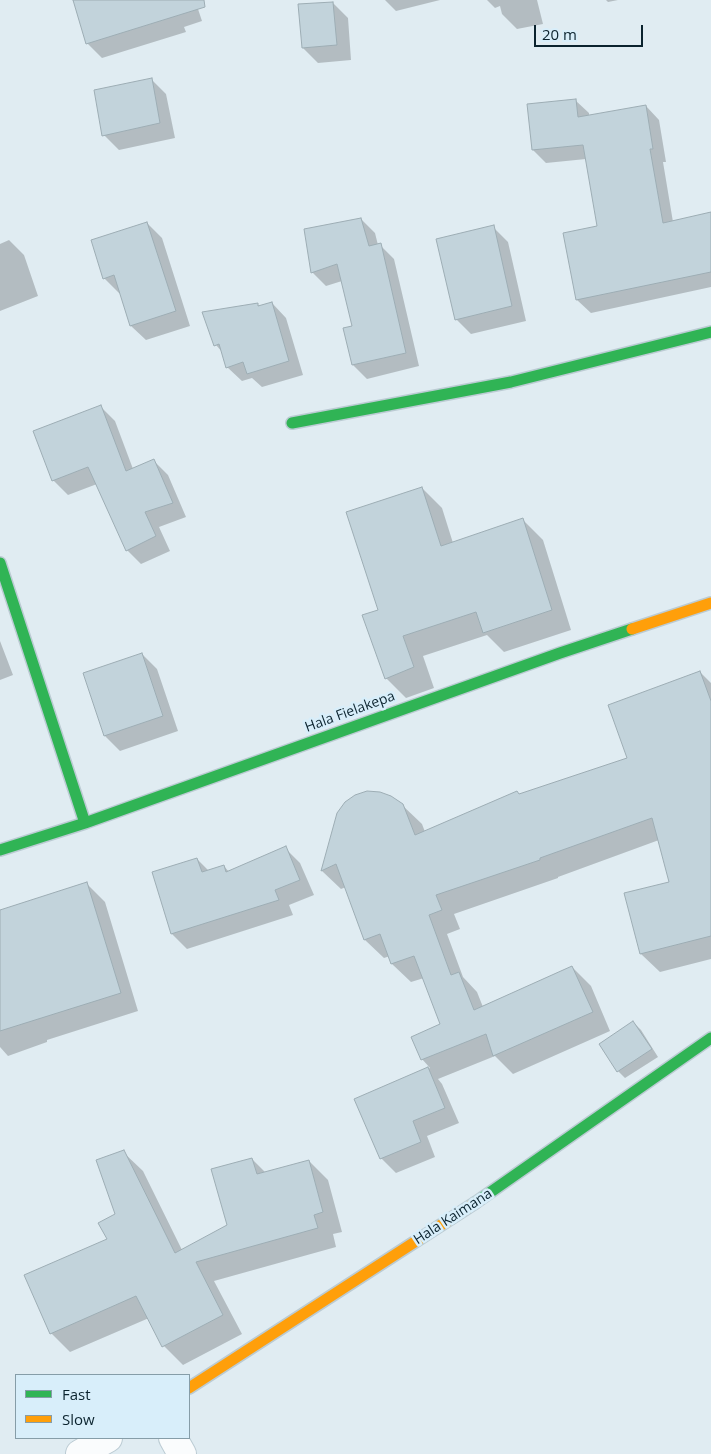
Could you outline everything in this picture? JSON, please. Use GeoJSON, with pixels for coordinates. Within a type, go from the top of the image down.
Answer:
{"type":"FeatureCollection","features":[{"type":"Feature","properties":{"kind":"street"},"geometry":{"type":"LineString","coordinates":[[292,423],[511,382],[711,332]]}},
{"type":"Feature","properties":{"kind":"street"},"geometry":{"type":"LineString","coordinates":[[0,563],[85,823]]}},
{"type":"Feature","properties":{"kind":"street","name":"Hala Fielakepa"},"geometry":{"type":"LineString","coordinates":[[0,850],[85,823],[550,656],[711,603]]}},
{"type":"Feature","properties":{"kind":"street","name":"Hala Kaimana"},"geometry":{"type":"LineString","coordinates":[[190,1387],[485,1197],[711,1038]]}},
{"type":"Feature","properties":{"kind":"street"},"geometry":{"type":"LineString","coordinates":[[80,1454],[106,1439]]}},
{"type":"Feature","properties":{"kind":"street"},"geometry":{"type":"LineString","coordinates":[[174,1439],[182,1454]]}},
{"type":"Feature","properties":{"kind":"building"},"geometry":{"type":"Polygon","coordinates":[[[73,0],[204,0],[205,7],[86,44],[73,0]]]}},
{"type":"Feature","properties":{"kind":"building"},"geometry":{"type":"Polygon","coordinates":[[[333,2],[337,45],[302,48],[298,4],[333,2]]]}},
{"type":"Feature","properties":{"kind":"building"},"geometry":{"type":"Polygon","coordinates":[[[152,78],[160,123],[102,136],[94,90],[152,78]]]}},
{"type":"Feature","properties":{"kind":"building"},"geometry":{"type":"Polygon","coordinates":[[[576,99],[578,117],[646,105],[653,149],[650,149],[663,223],[711,212],[711,272],[576,300],[563,233],[597,226],[583,145],[532,150],[527,104],[576,99]]]}},
{"type":"Feature","properties":{"kind":"building"},"geometry":{"type":"Polygon","coordinates":[[[361,218],[369,246],[381,243],[406,353],[352,365],[343,328],[352,326],[337,264],[311,273],[304,229],[361,218]]]}},
{"type":"Feature","properties":{"kind":"building"},"geometry":{"type":"Polygon","coordinates":[[[147,222],[176,311],[130,326],[114,275],[103,279],[91,240],[147,222]]]}},
{"type":"Feature","properties":{"kind":"building"},"geometry":{"type":"Polygon","coordinates":[[[494,225],[512,306],[455,320],[436,239],[494,225]]]}},
{"type":"Feature","properties":{"kind":"building"},"geometry":{"type":"Polygon","coordinates":[[[272,302],[289,361],[247,374],[243,362],[226,368],[219,344],[214,346],[202,312],[258,303],[258,306],[272,302]]]}},
{"type":"Feature","properties":{"kind":"building"},"geometry":{"type":"Polygon","coordinates":[[[101,405],[126,471],[154,459],[173,503],[145,512],[156,536],[126,551],[88,467],[52,481],[33,431],[101,405]]]}},
{"type":"Feature","properties":{"kind":"building"},"geometry":{"type":"Polygon","coordinates":[[[422,487],[441,546],[523,518],[552,610],[483,633],[476,612],[403,636],[414,667],[385,679],[362,615],[378,610],[346,512],[422,487]]]}},
{"type":"Feature","properties":{"kind":"building"},"geometry":{"type":"Polygon","coordinates":[[[142,653],[163,716],[104,736],[83,673],[142,653]]]}},
{"type":"Feature","properties":{"kind":"building"},"geometry":{"type":"Polygon","coordinates":[[[700,671],[711,701],[711,936],[640,954],[624,893],[669,882],[652,818],[540,858],[540,860],[436,895],[442,910],[429,915],[451,975],[459,972],[474,1010],[572,966],[593,1012],[493,1056],[486,1034],[421,1060],[411,1037],[440,1024],[414,956],[391,964],[380,934],[364,940],[336,864],[321,871],[337,813],[345,802],[355,795],[367,791],[380,792],[391,796],[403,804],[415,835],[517,791],[519,794],[627,758],[608,705],[700,671]]]}},
{"type":"Feature","properties":{"kind":"building"},"geometry":{"type":"Polygon","coordinates":[[[286,846],[300,880],[275,890],[279,900],[171,934],[152,872],[197,858],[202,872],[224,865],[226,872],[286,846]]]}},
{"type":"Feature","properties":{"kind":"building"},"geometry":{"type":"Polygon","coordinates":[[[87,882],[121,993],[0,1031],[0,910],[87,882]]]}},
{"type":"Feature","properties":{"kind":"building"},"geometry":{"type":"Polygon","coordinates":[[[633,1021],[652,1049],[617,1072],[599,1044],[633,1021]]]}},
{"type":"Feature","properties":{"kind":"building"},"geometry":{"type":"Polygon","coordinates":[[[428,1067],[445,1108],[413,1121],[421,1142],[380,1159],[354,1099],[428,1067]]]}},
{"type":"Feature","properties":{"kind":"building"},"geometry":{"type":"Polygon","coordinates":[[[124,1150],[175,1253],[227,1225],[211,1169],[252,1158],[257,1174],[309,1160],[323,1212],[314,1215],[318,1228],[196,1262],[223,1315],[162,1347],[136,1296],[50,1334],[24,1275],[107,1239],[98,1223],[115,1214],[96,1160],[124,1150]]]}},
{"type":"Feature","properties":{"kind":"traffic: fast"},"geometry":{"type":"LineString","coordinates":[[292,423],[511,382],[711,332]]}},
{"type":"Feature","properties":{"kind":"traffic: fast"},"geometry":{"type":"LineString","coordinates":[[0,563],[85,823]]}},
{"type":"Feature","properties":{"kind":"traffic: fast"},"geometry":{"type":"LineString","coordinates":[[0,850],[85,823],[632,629]]}},
{"type":"Feature","properties":{"kind":"traffic: fast"},"geometry":{"type":"LineString","coordinates":[[475,1203],[711,1038]]}},
{"type":"Feature","properties":{"kind":"traffic: slow"},"geometry":{"type":"LineString","coordinates":[[632,629],[711,603]]}},
{"type":"Feature","properties":{"kind":"traffic: slow"},"geometry":{"type":"LineString","coordinates":[[190,1387],[475,1203]]}}]}
